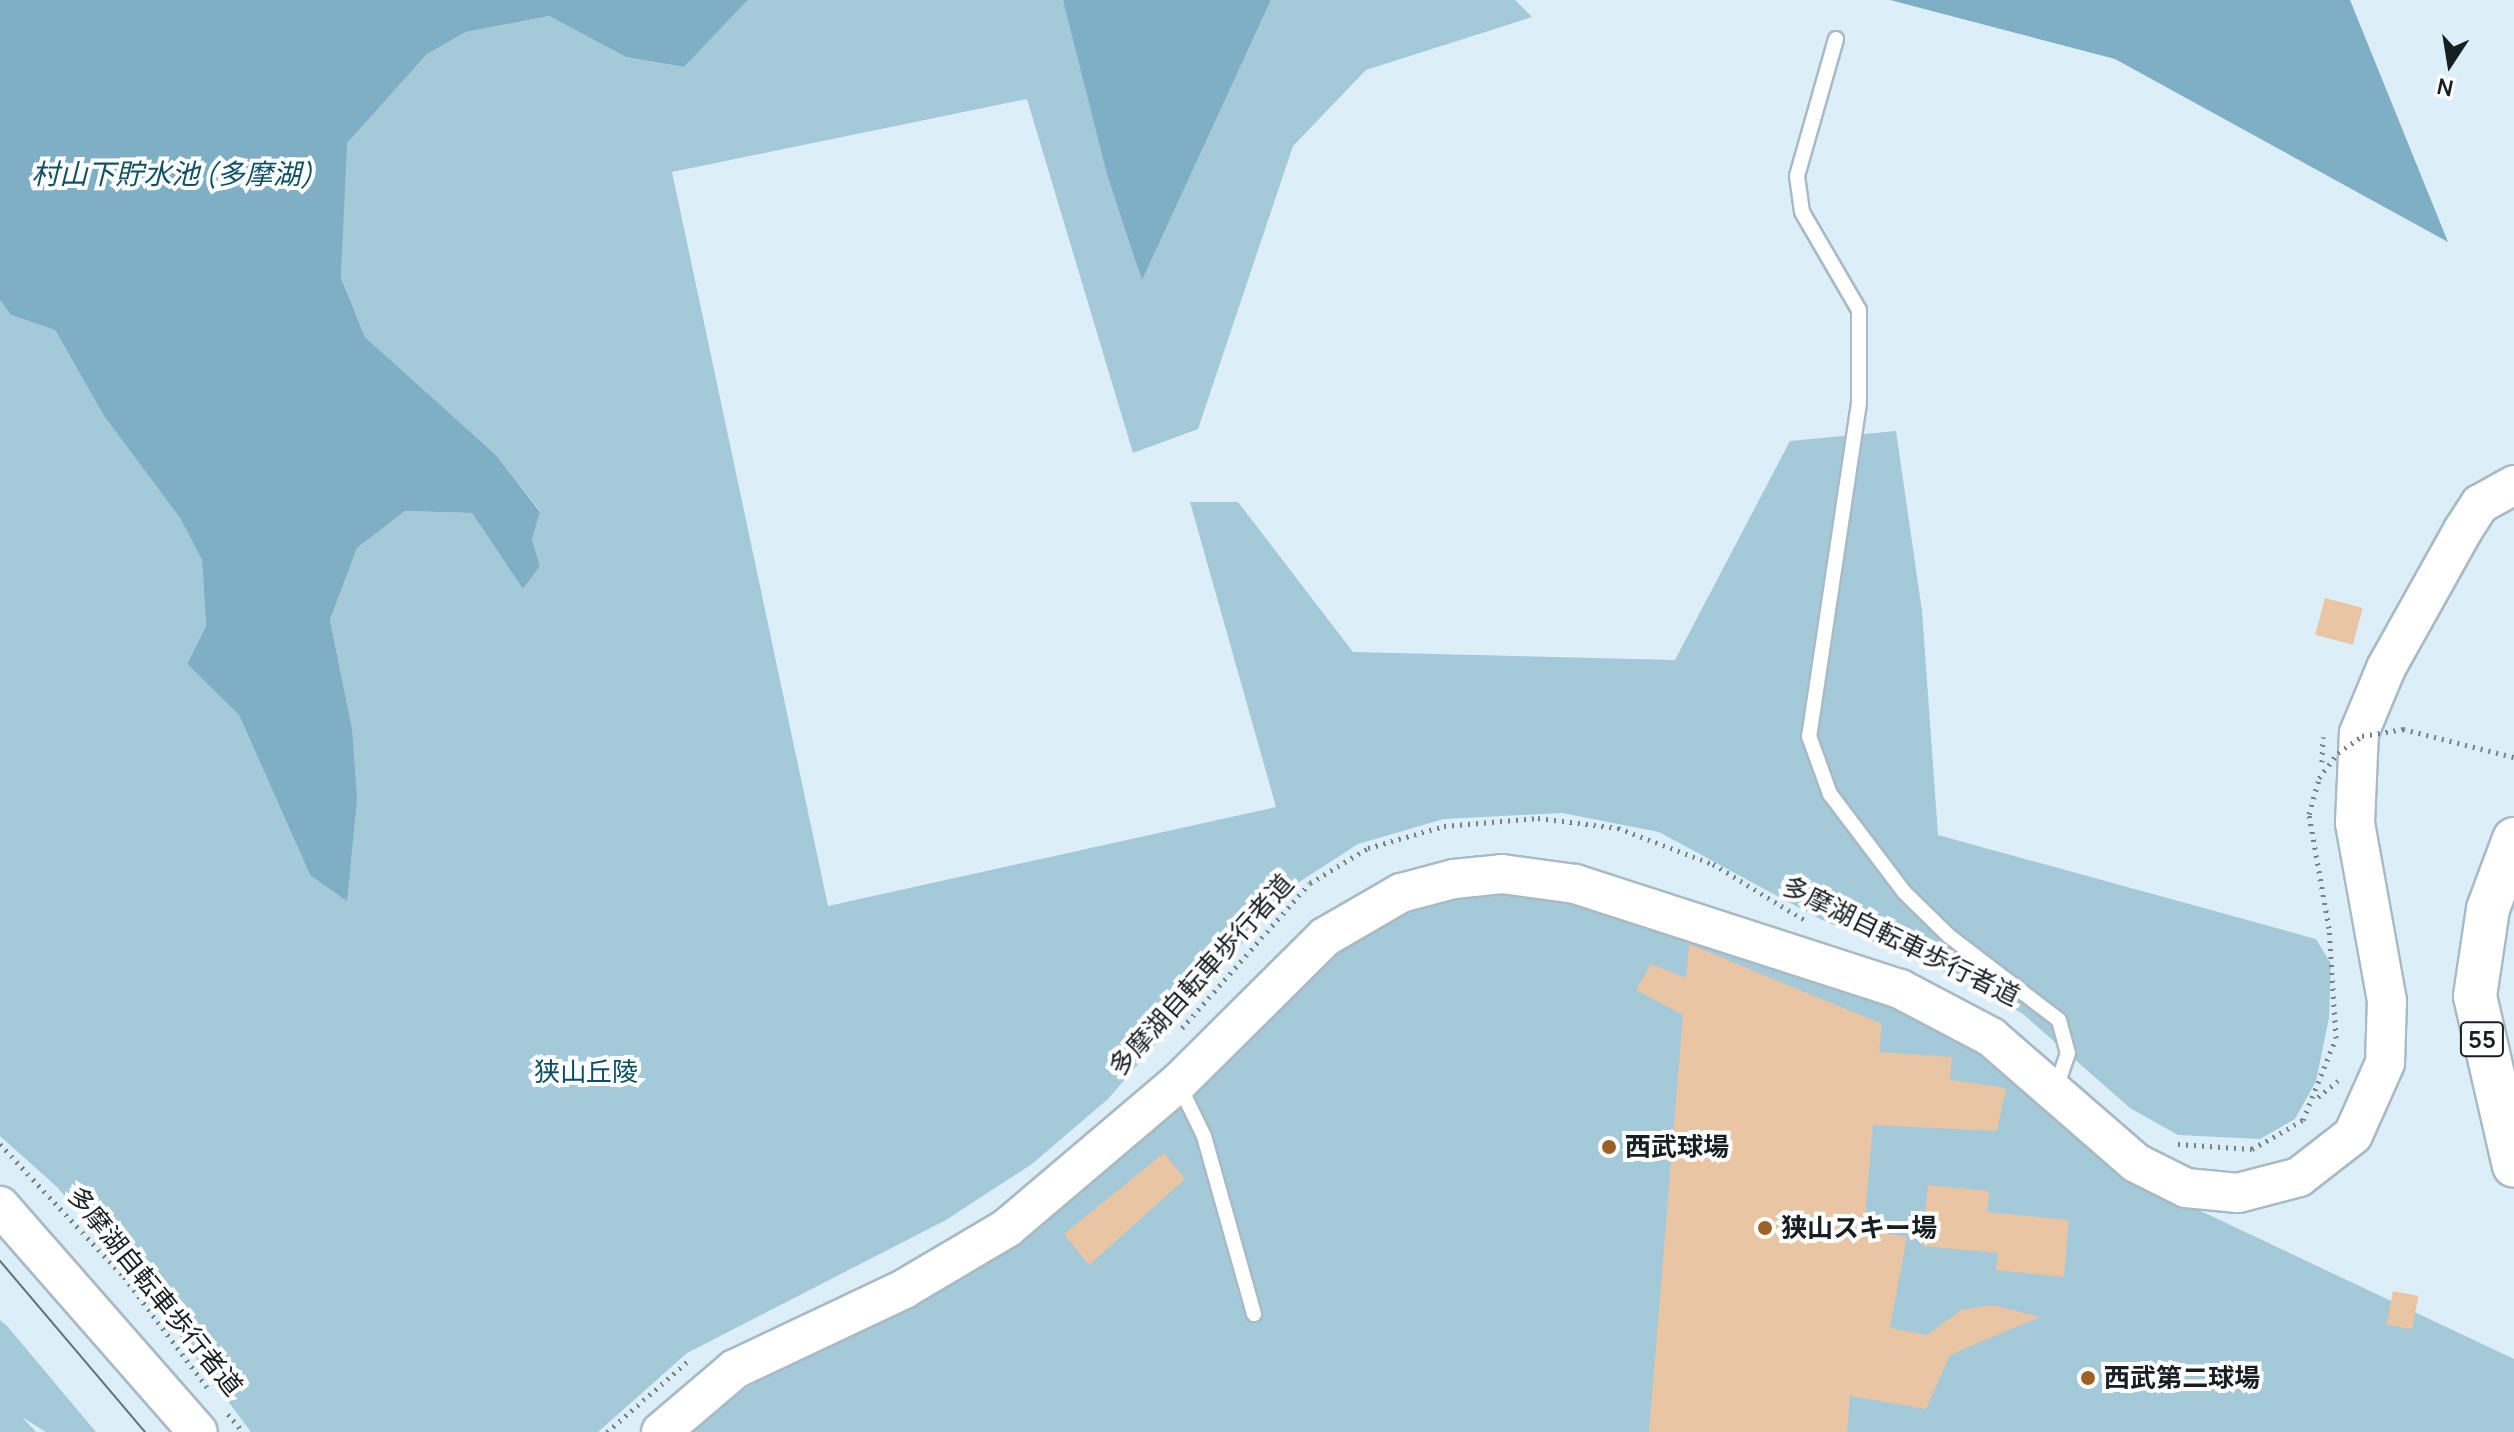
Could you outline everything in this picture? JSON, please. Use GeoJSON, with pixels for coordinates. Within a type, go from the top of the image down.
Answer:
{"type":"FeatureCollection","features":[{"type":"Feature","properties":{"kind":"main road","name":"55"},"geometry":{"type":"LineString","coordinates":[[2513,834],[2488,909],[2475,996],[2514,1166]]}},
{"type":"Feature","properties":{"kind":"street"},"geometry":{"type":"LineString","coordinates":[[661,1432],[735,1369],[904,1289],[1007,1228],[1178,1083],[1350,919],[1429,885],[1502,874],[1608,893],[1887,984],[1981,1031],[2056,1088],[2136,1163],[2206,1192],[2284,1185],[2353,1135],[2380,1084],[2388,1021],[2355,823],[2359,733],[2386,668],[2463,530],[2480,504],[2514,485]]}},
{"type":"Feature","properties":{"kind":"street"},"geometry":{"type":"LineString","coordinates":[[0,1206],[198,1432]]}},
{"type":"Feature","properties":{"kind":"lane"},"geometry":{"type":"LineString","coordinates":[[1836,39],[1797,176],[1802,212],[1859,310],[1859,403],[1809,736],[1830,794],[1904,892],[1959,945],[2059,1020],[2068,1053],[2056,1088]]}},
{"type":"Feature","properties":{"kind":"lane"},"geometry":{"type":"LineString","coordinates":[[1178,1083],[1204,1136],[1254,1314]]}},
{"type":"Feature","properties":{"kind":"path"},"geometry":{"type":"LineString","coordinates":[[2168,1140],[2240,1151],[2274,1142],[2303,1120],[2336,1038],[2329,928],[2309,814],[2319,778],[2338,753],[2362,736],[2403,729],[2514,757]]}},
{"type":"Feature","properties":{"kind":"path","name":"多摩湖自転車歩行者道"},"geometry":{"type":"LineString","coordinates":[[1172,1040],[1310,883],[1368,848],[1444,826],[1538,818],[1618,828],[1713,864],[1813,926]]}},
{"type":"Feature","properties":{"kind":"path","name":"多摩湖自転車歩行者道"},"geometry":{"type":"LineString","coordinates":[[0,1144],[124,1277],[243,1432]]}},
{"type":"Feature","properties":{"kind":"path"},"geometry":{"type":"LineString","coordinates":[[607,1432],[696,1356]]}},
{"type":"Feature","properties":{"kind":"green space","name":"狭山丘陵"},"geometry":{"type":"Polygon","coordinates":[[[748,0],[1063,0],[1142,279],[1271,0],[1515,0],[1532,17],[1366,70],[1293,146],[1198,429],[1133,453],[1027,99],[672,172],[828,906],[1276,807],[1190,502],[1238,502],[1353,652],[1675,660],[1790,441],[1896,431],[1922,611],[1938,835],[2316,939],[2331,964],[2329,1018],[2316,1081],[2295,1119],[2260,1139],[2178,1135],[2130,1108],[2023,1014],[1966,981],[1820,919],[1659,832],[1562,813],[1444,819],[1358,844],[1290,888],[1108,1099],[1032,1164],[946,1220],[687,1353],[598,1432],[251,1432],[143,1287],[57,1187],[0,1136],[0,300],[11,315],[55,330],[104,416],[180,518],[202,560],[206,626],[187,664],[239,715],[310,875],[352,728],[330,620],[357,548],[405,511],[472,513],[523,589],[540,566],[532,539],[540,511],[496,455],[365,337],[341,278],[346,143],[427,54],[466,32],[549,16],[626,57],[684,67],[748,0]]]}},
{"type":"Feature","properties":{"kind":"green space","name":"西武球場"},"geometry":{"type":"Polygon","coordinates":[[[1499,889],[1591,906],[1845,985],[1983,1053],[2116,1171],[2514,1359],[2514,1432],[679,1432],[807,1349],[933,1289],[1330,957],[1411,905],[1499,889]]]}},
{"type":"Feature","properties":{"kind":"green space"},"geometry":{"type":"Polygon","coordinates":[[[0,1320],[96,1432],[46,1432],[22,1417],[36,1432],[0,1432],[0,1320]]]}},
{"type":"Feature","properties":{"kind":"water","name":"村山下貯水池 (多摩湖)"},"geometry":{"type":"Polygon","coordinates":[[[0,0],[748,0],[684,67],[626,57],[549,16],[466,32],[427,54],[347,143],[341,278],[365,337],[496,455],[540,512],[532,539],[540,566],[523,589],[472,513],[405,511],[357,548],[330,620],[352,728],[357,799],[347,901],[310,875],[239,715],[187,664],[206,626],[202,560],[180,518],[104,416],[55,330],[11,315],[0,300],[0,0]]]}},
{"type":"Feature","properties":{"kind":"water"},"geometry":{"type":"Polygon","coordinates":[[[1063,0],[1271,0],[1142,280],[1107,174],[1063,0]]]}},
{"type":"Feature","properties":{"kind":"water"},"geometry":{"type":"Polygon","coordinates":[[[1890,0],[2350,0],[2448,242],[2115,59],[1890,0]]]}},
{"type":"Feature","properties":{"kind":"building"},"geometry":{"type":"Polygon","coordinates":[[[2325,598],[2363,608],[2353,645],[2315,635],[2325,598]]]}},
{"type":"Feature","properties":{"kind":"building","name":"狭山スキー場"},"geometry":{"type":"Polygon","coordinates":[[[1689,944],[1882,1024],[1879,1052],[1952,1057],[1950,1080],[2006,1088],[1997,1131],[1873,1125],[1864,1230],[1907,1237],[1890,1328],[1927,1335],[1961,1310],[1992,1305],[2040,1317],[1950,1355],[1926,1409],[1850,1396],[1847,1432],[1649,1432],[1683,1015],[1636,990],[1651,964],[1686,978],[1689,944]]]}},
{"type":"Feature","properties":{"kind":"building"},"geometry":{"type":"Polygon","coordinates":[[[1164,1153],[1185,1179],[1089,1265],[1064,1234],[1164,1153]]]}},
{"type":"Feature","properties":{"kind":"building"},"geometry":{"type":"Polygon","coordinates":[[[1928,1185],[1989,1191],[1987,1212],[2069,1220],[2064,1277],[1996,1270],[1998,1253],[1922,1246],[1928,1185]]]}},
{"type":"Feature","properties":{"kind":"building"},"geometry":{"type":"Polygon","coordinates":[[[2393,1291],[2419,1296],[2412,1329],[2387,1324],[2393,1291]]]}},
{"type":"Feature","properties":{"kind":"tram line"},"geometry":{"type":"LineString","coordinates":[[0,1261],[145,1432]]}},
{"type":"Feature","properties":{"kind":"place","name":"西武球場"},"geometry":{"type":"Point","coordinates":[1609,1147]}},
{"type":"Feature","properties":{"kind":"place","name":"狭山スキー場"},"geometry":{"type":"Point","coordinates":[1765,1228]}},
{"type":"Feature","properties":{"kind":"place","name":"西武第二球場"},"geometry":{"type":"Point","coordinates":[2088,1378]}}]}
